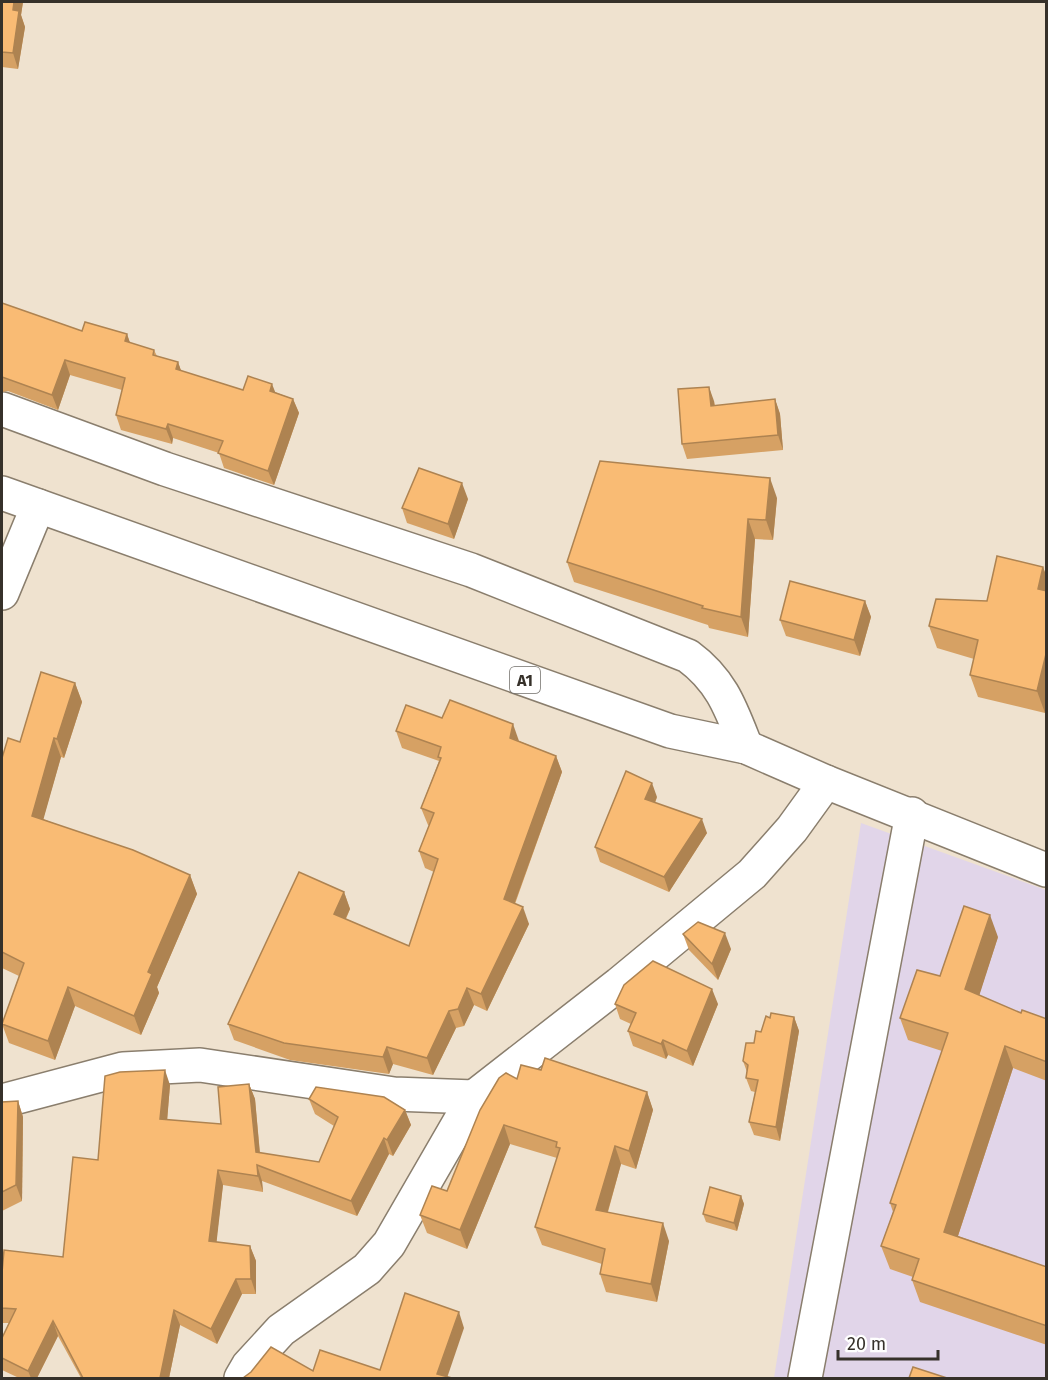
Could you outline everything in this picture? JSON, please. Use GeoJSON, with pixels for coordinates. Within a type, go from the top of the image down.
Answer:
{"type":"FeatureCollection","features":[{"type":"Feature","properties":{"kind":"main road"},"geometry":{"type":"LineString","coordinates":[[2,410],[176,472],[471,570],[688,656],[705,669],[723,691],[746,747]]}},
{"type":"Feature","properties":{"kind":"main road","name":"A1"},"geometry":{"type":"LineString","coordinates":[[2,493],[670,731],[746,747],[826,782],[912,814],[1047,870]]}},
{"type":"Feature","properties":{"kind":"main road"},"geometry":{"type":"LineString","coordinates":[[2,593],[38,506]]}},
{"type":"Feature","properties":{"kind":"main road"},"geometry":{"type":"LineString","coordinates":[[241,1378],[248,1366],[280,1330],[367,1269],[389,1244],[474,1097],[629,977],[752,874],[792,829],[826,782]]}},
{"type":"Feature","properties":{"kind":"main road"},"geometry":{"type":"LineString","coordinates":[[805,1378],[912,814]]}},
{"type":"Feature","properties":{"kind":"main road"},"geometry":{"type":"LineString","coordinates":[[2,1101],[123,1069],[200,1065],[394,1094],[474,1097]]}},
{"type":"Feature","properties":{"kind":"shaded area"},"geometry":{"type":"Polygon","coordinates":[[[861,823],[1046,890],[1046,1378],[774,1378],[861,823]]]}},
{"type":"Feature","properties":{"kind":"building"},"geometry":{"type":"Polygon","coordinates":[[[2,2],[14,2],[13,10],[19,11],[13,53],[2,52],[2,2]]]}},
{"type":"Feature","properties":{"kind":"building"},"geometry":{"type":"Polygon","coordinates":[[[2,303],[82,331],[85,322],[127,334],[125,341],[154,350],[153,355],[178,362],[176,369],[243,390],[248,376],[272,384],[270,391],[293,399],[268,471],[218,453],[223,441],[168,424],[166,429],[116,415],[125,378],[65,360],[52,395],[2,377],[2,303]]]}},
{"type":"Feature","properties":{"kind":"building"},"geometry":{"type":"Polygon","coordinates":[[[709,387],[711,406],[775,399],[778,435],[682,444],[678,389],[709,387]]]}},
{"type":"Feature","properties":{"kind":"building"},"geometry":{"type":"Polygon","coordinates":[[[600,461],[770,478],[766,520],[748,519],[741,617],[702,608],[703,606],[567,562],[600,461]]]}},
{"type":"Feature","properties":{"kind":"building"},"geometry":{"type":"Polygon","coordinates":[[[419,468],[462,483],[448,524],[402,508],[419,468]]]}},
{"type":"Feature","properties":{"kind":"building"},"geometry":{"type":"Polygon","coordinates":[[[997,556],[1043,567],[1038,589],[1047,591],[1047,650],[1037,691],[970,675],[978,640],[929,626],[936,599],[987,601],[997,556]]]}},
{"type":"Feature","properties":{"kind":"building"},"geometry":{"type":"Polygon","coordinates":[[[790,581],[865,601],[854,640],[780,620],[790,581]]]}},
{"type":"Feature","properties":{"kind":"building"},"geometry":{"type":"Polygon","coordinates":[[[41,672],[75,683],[57,739],[54,738],[32,816],[133,850],[190,875],[148,972],[152,974],[134,1016],[68,987],[48,1041],[2,1024],[24,963],[2,952],[2,758],[8,738],[20,742],[41,672]]]}},
{"type":"Feature","properties":{"kind":"building"},"geometry":{"type":"Polygon","coordinates":[[[450,700],[513,724],[510,738],[556,756],[504,899],[523,907],[481,994],[467,988],[458,1009],[449,1011],[427,1058],[387,1047],[383,1057],[284,1043],[228,1024],[299,872],[344,892],[334,914],[409,946],[438,859],[419,851],[434,813],[421,808],[441,758],[438,757],[441,747],[396,731],[406,705],[442,718],[450,700]]]}},
{"type":"Feature","properties":{"kind":"building"},"geometry":{"type":"Polygon","coordinates":[[[626,771],[652,783],[645,799],[702,819],[664,877],[595,847],[626,771]]]}},
{"type":"Feature","properties":{"kind":"building"},"geometry":{"type":"Polygon","coordinates":[[[964,906],[990,915],[965,989],[1021,1013],[1022,1010],[1047,1019],[1047,1062],[1005,1046],[944,1232],[1047,1267],[1047,1326],[912,1280],[919,1259],[881,1246],[896,1205],[890,1203],[948,1033],[900,1018],[917,970],[940,976],[964,906]]]}},
{"type":"Feature","properties":{"kind":"building"},"geometry":{"type":"Polygon","coordinates":[[[698,922],[725,933],[712,964],[683,934],[698,922]]]}},
{"type":"Feature","properties":{"kind":"building"},"geometry":{"type":"Polygon","coordinates":[[[653,961],[712,989],[687,1051],[663,1040],[661,1044],[628,1031],[636,1013],[615,1004],[624,985],[653,961]]]}},
{"type":"Feature","properties":{"kind":"building"},"geometry":{"type":"Polygon","coordinates":[[[771,1013],[794,1017],[776,1127],[749,1122],[758,1080],[746,1078],[748,1065],[743,1061],[746,1043],[754,1043],[756,1031],[761,1032],[766,1016],[770,1018],[771,1013]]]}},
{"type":"Feature","properties":{"kind":"building"},"geometry":{"type":"Polygon","coordinates":[[[545,1058],[647,1092],[629,1151],[615,1146],[596,1210],[663,1223],[651,1284],[600,1274],[605,1249],[535,1227],[560,1148],[556,1147],[557,1142],[504,1125],[460,1230],[420,1215],[432,1186],[447,1191],[480,1110],[499,1078],[506,1073],[517,1079],[521,1065],[541,1070],[545,1058]]]}},
{"type":"Feature","properties":{"kind":"building"},"geometry":{"type":"Polygon","coordinates":[[[165,1070],[160,1119],[221,1124],[218,1087],[249,1084],[256,1152],[319,1162],[338,1117],[309,1099],[316,1087],[384,1097],[405,1110],[387,1140],[384,1138],[351,1201],[257,1165],[258,1176],[218,1170],[209,1241],[250,1246],[251,1279],[236,1279],[211,1329],[174,1310],[160,1378],[83,1378],[53,1321],[28,1371],[2,1358],[2,1338],[16,1309],[2,1308],[4,1250],[63,1257],[73,1157],[98,1160],[105,1076],[120,1072],[165,1070]]]}},
{"type":"Feature","properties":{"kind":"building"},"geometry":{"type":"Polygon","coordinates":[[[18,1101],[16,1185],[2,1192],[2,1102],[18,1101]]]}},
{"type":"Feature","properties":{"kind":"building"},"geometry":{"type":"Polygon","coordinates":[[[710,1187],[741,1196],[734,1223],[703,1214],[710,1187]]]}},
{"type":"Feature","properties":{"kind":"building"},"geometry":{"type":"Polygon","coordinates":[[[405,1293],[459,1312],[437,1374],[452,1378],[243,1378],[251,1372],[271,1347],[313,1371],[320,1350],[380,1370],[405,1293]]]}},
{"type":"Feature","properties":{"kind":"building"},"geometry":{"type":"Polygon","coordinates":[[[913,1367],[947,1378],[909,1378],[913,1367]]]}}]}
